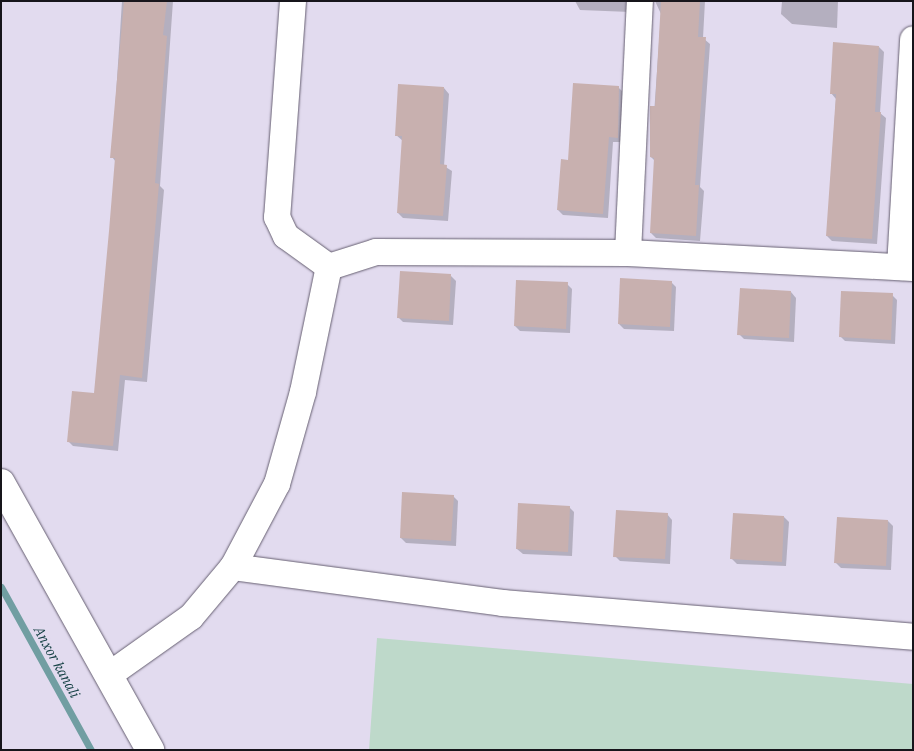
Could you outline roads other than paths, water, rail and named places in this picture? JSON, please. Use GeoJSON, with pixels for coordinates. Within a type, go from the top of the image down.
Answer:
{"type":"FeatureCollection","features":[{"type":"Feature","properties":{"kind":"street"},"geometry":{"type":"LineString","coordinates":[[293,1],[277,217],[286,236],[329,267]]}},
{"type":"Feature","properties":{"kind":"street"},"geometry":{"type":"LineString","coordinates":[[628,253],[640,1]]}},
{"type":"Feature","properties":{"kind":"street"},"geometry":{"type":"LineString","coordinates":[[329,267],[376,252],[628,253],[906,267],[913,39]]}},
{"type":"Feature","properties":{"kind":"street"},"geometry":{"type":"LineString","coordinates":[[109,675],[191,617],[233,567],[277,484],[303,392],[329,267]]}},
{"type":"Feature","properties":{"kind":"street"},"geometry":{"type":"LineString","coordinates":[[1,483],[150,750]]}},
{"type":"Feature","properties":{"kind":"street"},"geometry":{"type":"LineString","coordinates":[[233,567],[503,603],[913,637]]}},
{"type":"Feature","properties":{"kind":"waterway","name":"Anxor kanali"},"geometry":{"type":"LineString","coordinates":[[1,587],[91,750]]}}]}
